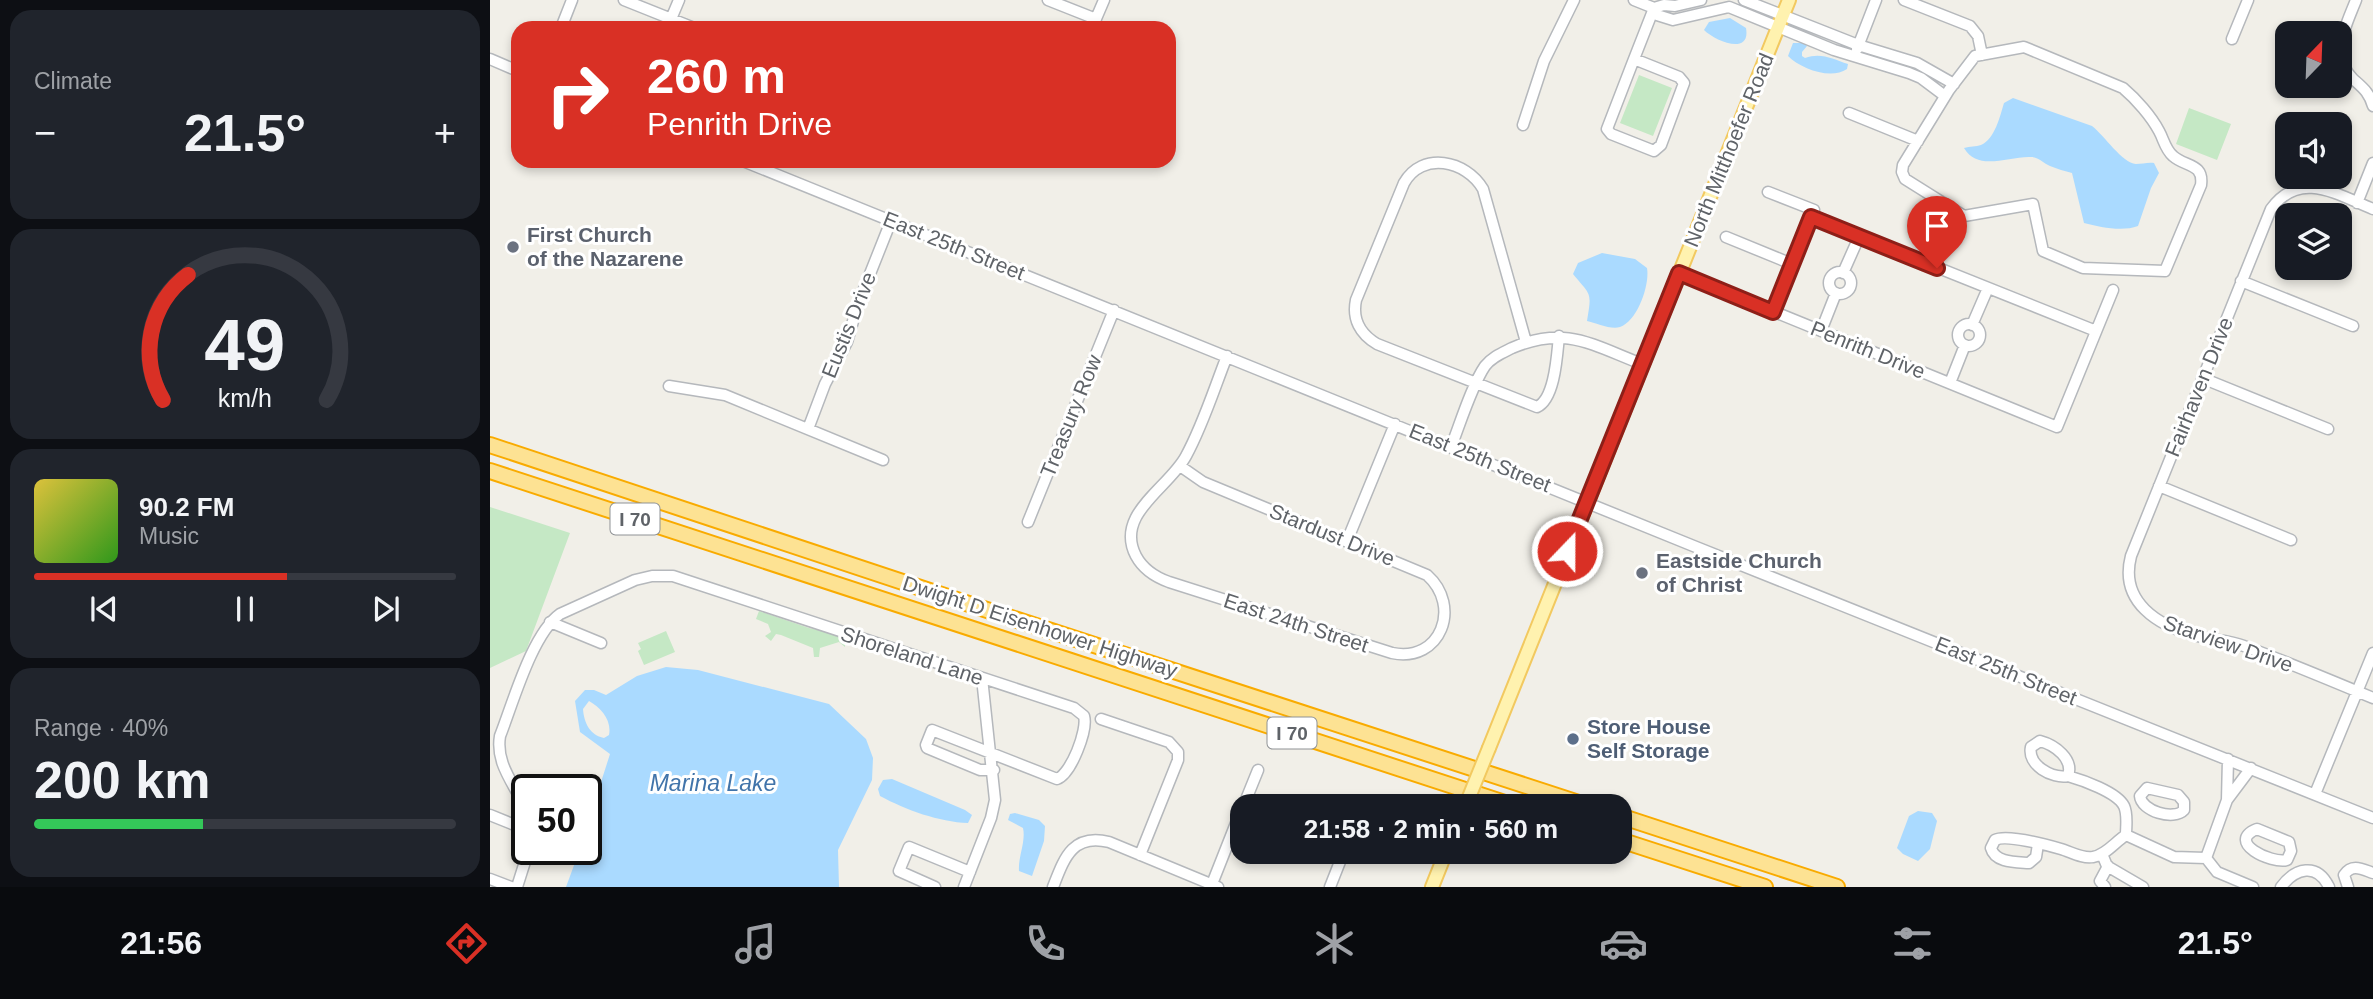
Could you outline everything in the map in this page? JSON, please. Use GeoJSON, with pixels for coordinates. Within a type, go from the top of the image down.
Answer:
{"type":"FeatureCollection","features":[{"type":"Feature","properties":{"kind":"highway","name":"Dwight D Eisenhower Highway"},"geometry":{"type":"LineString","coordinates":[[492,445],[945,597],[1551,794]]}},
{"type":"Feature","properties":{"kind":"highway","name":"Dwight D Eisenhower Highway"},"geometry":{"type":"LineString","coordinates":[[490,471],[1477,794]]}},
{"type":"Feature","properties":{"kind":"highway"},"geometry":{"type":"LineString","coordinates":[[1632,821],[1837,887]]}},
{"type":"Feature","properties":{"kind":"highway"},"geometry":{"type":"LineString","coordinates":[[1632,844],[1765,887]]}},
{"type":"Feature","properties":{"kind":"main road","name":"North Mitthoefer Road"},"geometry":{"type":"LineString","coordinates":[[1470,794],[1789,0]]}},
{"type":"Feature","properties":{"kind":"main road"},"geometry":{"type":"LineString","coordinates":[[1432,887],[1441,864]]}},
{"type":"Feature","properties":{"kind":"street"},"geometry":{"type":"LineString","coordinates":[[564,21],[572,0]]}},
{"type":"Feature","properties":{"kind":"street"},"geometry":{"type":"LineString","coordinates":[[624,0],[676,21]]}},
{"type":"Feature","properties":{"kind":"street"},"geometry":{"type":"LineString","coordinates":[[671,19],[679,0]]}},
{"type":"Feature","properties":{"kind":"street"},"geometry":{"type":"LineString","coordinates":[[1048,0],[1088,21]]}},
{"type":"Feature","properties":{"kind":"street"},"geometry":{"type":"LineString","coordinates":[[1095,21],[1104,0]]}},
{"type":"Feature","properties":{"kind":"street"},"geometry":{"type":"LineString","coordinates":[[1523,125],[1544,61],[1574,0]]}},
{"type":"Feature","properties":{"kind":"street"},"geometry":{"type":"LineString","coordinates":[[1634,0],[1654,8],[1700,0]]}},
{"type":"Feature","properties":{"kind":"street"},"geometry":{"type":"LineString","coordinates":[[1744,0],[1854,56],[1909,73],[1949,90]]}},
{"type":"Feature","properties":{"kind":"street"},"geometry":{"type":"LineString","coordinates":[[1854,56],[1876,0]]}},
{"type":"Feature","properties":{"kind":"street"},"geometry":{"type":"LineString","coordinates":[[1904,0],[1970,26],[1978,36],[1982,55]]}},
{"type":"Feature","properties":{"kind":"street"},"geometry":{"type":"LineString","coordinates":[[2232,39],[2248,0]]}},
{"type":"Feature","properties":{"kind":"street"},"geometry":{"type":"LineString","coordinates":[[2356,0],[2342,36],[2340,54],[2346,70],[2367,90],[2373,106]]}},
{"type":"Feature","properties":{"kind":"street"},"geometry":{"type":"LineString","coordinates":[[1654,8],[1657,15],[1673,20],[1729,4],[1917,63],[1949,90]]}},
{"type":"Feature","properties":{"kind":"street"},"geometry":{"type":"LineString","coordinates":[[1634,58],[1679,77],[1685,83],[1661,145],[1654,150],[1611,134],[1607,129],[1634,58],[1654,8]]}},
{"type":"Feature","properties":{"kind":"street"},"geometry":{"type":"LineString","coordinates":[[2028,48],[2123,88],[2159,130],[2171,154],[2198,169],[2202,182],[2165,271],[2083,268],[2043,251],[2033,204],[1964,216],[1908,181],[1903,176],[1902,168],[1949,90],[1975,56],[2028,48]]}},
{"type":"Feature","properties":{"kind":"street"},"geometry":{"type":"LineString","coordinates":[[490,59],[511,68]]}},
{"type":"Feature","properties":{"kind":"street"},"geometry":{"type":"LineString","coordinates":[[1849,113],[1918,141]]}},
{"type":"Feature","properties":{"kind":"street"},"geometry":{"type":"LineString","coordinates":[[1526,342],[1483,188],[1475,177],[1458,168],[1440,163],[1424,164],[1411,173],[1404,183],[1356,300],[1356,321],[1365,336],[1377,344],[1533,407],[1540,407],[1544,402],[1553,380],[1559,336]]}},
{"type":"Feature","properties":{"kind":"street"},"geometry":{"type":"LineString","coordinates":[[2373,163],[2357,203],[2373,209]]}},
{"type":"Feature","properties":{"kind":"street","name":"East 25th Street"},"geometry":{"type":"LineString","coordinates":[[760,168],[2373,818]]}},
{"type":"Feature","properties":{"kind":"street","name":"Fairhaven Drive"},"geometry":{"type":"LineString","coordinates":[[2140,607],[2130,587],[2129,560],[2273,206],[2286,194],[2307,187],[2326,190],[2357,203]]}},
{"type":"Feature","properties":{"kind":"street"},"geometry":{"type":"LineString","coordinates":[[1768,192],[1814,210],[1773,312]]}},
{"type":"Feature","properties":{"kind":"street"},"geometry":{"type":"LineString","coordinates":[[1811,217],[2096,331],[2113,290]]}},
{"type":"Feature","properties":{"kind":"street","name":"Eustis Drive"},"geometry":{"type":"LineString","coordinates":[[808,429],[825,384],[847,342],[861,295],[891,221]]}},
{"type":"Feature","properties":{"kind":"street"},"geometry":{"type":"LineString","coordinates":[[1726,237],[1792,264]]}},
{"type":"Feature","properties":{"kind":"street"},"geometry":{"type":"LineString","coordinates":[[1843,273],[1859,237]]}},
{"type":"Feature","properties":{"kind":"street"},"geometry":{"type":"LineString","coordinates":[[1837,272],[1843,273],[1850,281],[1849,288],[1844,293],[1836,293],[1829,286],[1829,279],[1837,272]]}},
{"type":"Feature","properties":{"kind":"street","name":"Penrith Drive"},"geometry":{"type":"LineString","coordinates":[[1679,273],[2057,427],[2096,331]]}},
{"type":"Feature","properties":{"kind":"street"},"geometry":{"type":"LineString","coordinates":[[2241,281],[2353,326]]}},
{"type":"Feature","properties":{"kind":"street"},"geometry":{"type":"LineString","coordinates":[[1950,383],[1965,345],[1972,345],[1980,338],[1979,331],[1972,325],[1988,288]]}},
{"type":"Feature","properties":{"kind":"street"},"geometry":{"type":"LineString","coordinates":[[1821,331],[1836,293]]}},
{"type":"Feature","properties":{"kind":"street","name":"Treasury Row"},"geometry":{"type":"LineString","coordinates":[[1028,522],[1114,310]]}},
{"type":"Feature","properties":{"kind":"street"},"geometry":{"type":"LineString","coordinates":[[1451,447],[1483,369],[1491,360],[1526,342],[1559,336],[1580,340],[1642,364]]}},
{"type":"Feature","properties":{"kind":"street"},"geometry":{"type":"LineString","coordinates":[[1180,466],[1189,451],[1227,356]]}},
{"type":"Feature","properties":{"kind":"street"},"geometry":{"type":"LineString","coordinates":[[2202,378],[2328,429]]}},
{"type":"Feature","properties":{"kind":"street"},"geometry":{"type":"LineString","coordinates":[[669,386],[725,395],[883,460]]}},
{"type":"Feature","properties":{"kind":"street"},"geometry":{"type":"LineString","coordinates":[[1347,541],[1395,424]]}},
{"type":"Feature","properties":{"kind":"street","name":"Stardust Drive"},"geometry":{"type":"LineString","coordinates":[[1180,466],[1203,482],[1420,571],[1435,582],[1441,591],[1445,609],[1439,632]]}},
{"type":"Feature","properties":{"kind":"street","name":"East 24th Street"},"geometry":{"type":"LineString","coordinates":[[1180,466],[1141,509],[1132,525],[1133,551],[1148,571],[1169,582],[1392,653],[1406,655],[1420,651],[1432,642],[1439,632]]}},
{"type":"Feature","properties":{"kind":"street"},"geometry":{"type":"LineString","coordinates":[[2159,486],[2291,540]]}},
{"type":"Feature","properties":{"kind":"street","name":"Shoreland Lane"},"geometry":{"type":"LineString","coordinates":[[550,622],[564,612],[635,580],[652,576],[673,576],[1074,708],[1084,716],[1085,728],[1067,772],[1061,778],[1053,779],[992,754]]}},
{"type":"Feature","properties":{"kind":"street","name":"Starview Drive"},"geometry":{"type":"LineString","coordinates":[[2140,607],[2155,619],[2194,636],[2239,644],[2373,698]]}},
{"type":"Feature","properties":{"kind":"street"},"geometry":{"type":"LineString","coordinates":[[511,781],[502,766],[498,751],[499,740],[538,640],[550,622],[601,643]]}},
{"type":"Feature","properties":{"kind":"street"},"geometry":{"type":"LineString","coordinates":[[2315,794],[2373,653]]}},
{"type":"Feature","properties":{"kind":"street"},"geometry":{"type":"LineString","coordinates":[[964,887],[994,809],[992,754],[982,678]]}},
{"type":"Feature","properties":{"kind":"street"},"geometry":{"type":"LineString","coordinates":[[1101,719],[1170,742],[1178,752],[1178,760],[1139,855]]}},
{"type":"Feature","properties":{"kind":"street"},"geometry":{"type":"LineString","coordinates":[[992,754],[933,729],[926,745],[927,748],[980,770],[993,770]]}},
{"type":"Feature","properties":{"kind":"street"},"geometry":{"type":"LineString","coordinates":[[2227,800],[2228,759]]}},
{"type":"Feature","properties":{"kind":"street"},"geometry":{"type":"LineString","coordinates":[[2206,858],[2227,800],[2251,768]]}},
{"type":"Feature","properties":{"kind":"street"},"geometry":{"type":"LineString","coordinates":[[1248,794],[1258,770]]}},
{"type":"Feature","properties":{"kind":"street"},"geometry":{"type":"LineString","coordinates":[[2068,776],[2119,800],[2125,808],[2126,835]]}},
{"type":"Feature","properties":{"kind":"street"},"geometry":{"type":"LineString","coordinates":[[2125,808],[2151,809]]}},
{"type":"Feature","properties":{"kind":"street"},"geometry":{"type":"LineString","coordinates":[[490,814],[511,823]]}},
{"type":"Feature","properties":{"kind":"street"},"geometry":{"type":"LineString","coordinates":[[2126,835],[2174,858],[2206,858]]}},
{"type":"Feature","properties":{"kind":"street"},"geometry":{"type":"LineString","coordinates":[[2038,844],[2036,857],[2029,863],[1998,858],[1991,848],[1993,841],[1999,838],[2038,844],[2087,857],[2102,854],[2126,835]]}},
{"type":"Feature","properties":{"kind":"street"},"geometry":{"type":"LineString","coordinates":[[1053,887],[1065,858],[1077,845],[1091,840],[1101,840],[1215,886],[1230,844]]}},
{"type":"Feature","properties":{"kind":"street"},"geometry":{"type":"LineString","coordinates":[[935,887],[899,871],[908,848],[970,872]]}},
{"type":"Feature","properties":{"kind":"street"},"geometry":{"type":"LineString","coordinates":[[2102,854],[2108,866],[2143,887]]}},
{"type":"Feature","properties":{"kind":"street"},"geometry":{"type":"LineString","coordinates":[[2206,858],[2213,870],[2253,887]]}},
{"type":"Feature","properties":{"kind":"street"},"geometry":{"type":"LineString","coordinates":[[2287,860],[2294,873]]}},
{"type":"Feature","properties":{"kind":"street"},"geometry":{"type":"LineString","coordinates":[[1329,887],[1339,864]]}},
{"type":"Feature","properties":{"kind":"street"},"geometry":{"type":"LineString","coordinates":[[517,887],[524,865]]}},
{"type":"Feature","properties":{"kind":"street"},"geometry":{"type":"LineString","coordinates":[[2105,887],[2100,881],[2108,866]]}},
{"type":"Feature","properties":{"kind":"street"},"geometry":{"type":"LineString","coordinates":[[2281,887],[2294,873],[2311,871],[2323,878],[2329,887],[2346,884],[2345,874],[2351,868],[2373,873]]}},
{"type":"Feature","properties":{"kind":"street"},"geometry":{"type":"LineString","coordinates":[[490,878],[511,887]]}},
{"type":"Feature","properties":{"kind":"green space"},"geometry":{"type":"Polygon","coordinates":[[[1639,75],[1672,88],[1653,136],[1620,123],[1639,75]]]}},
{"type":"Feature","properties":{"kind":"green space"},"geometry":{"type":"Polygon","coordinates":[[[2189,108],[2231,124],[2217,160],[2176,144],[2189,108]]]}},
{"type":"Feature","properties":{"kind":"green space"},"geometry":{"type":"Polygon","coordinates":[[[490,507],[570,533],[526,651],[490,668],[490,507]]]}},
{"type":"Feature","properties":{"kind":"green space"},"geometry":{"type":"Polygon","coordinates":[[[759,611],[838,635],[845,641],[845,647],[839,642],[820,648],[819,657],[814,657],[813,648],[781,635],[776,634],[771,641],[765,636],[771,632],[768,624],[756,619],[759,611]]]}},
{"type":"Feature","properties":{"kind":"green space"},"geometry":{"type":"Polygon","coordinates":[[[666,631],[675,652],[644,665],[638,651],[641,649],[638,643],[666,631]]]}},
{"type":"Feature","properties":{"kind":"water"},"geometry":{"type":"Polygon","coordinates":[[[1730,18],[1746,28],[1743,42],[1723,42],[1704,30],[1709,22],[1730,18]]]}},
{"type":"Feature","properties":{"kind":"water"},"geometry":{"type":"Polygon","coordinates":[[[1793,43],[1807,46],[1802,52],[1805,58],[1827,57],[1848,64],[1847,69],[1825,73],[1800,65],[1788,56],[1793,43]]]}},
{"type":"Feature","properties":{"kind":"water"},"geometry":{"type":"Polygon","coordinates":[[[2013,98],[2092,126],[2119,154],[2131,162],[2154,163],[2159,173],[2138,226],[2118,229],[2084,223],[2072,173],[2034,157],[1985,161],[1970,155],[1964,148],[1979,146],[1990,138],[2004,103],[2013,98]]]}},
{"type":"Feature","properties":{"kind":"water"},"geometry":{"type":"Polygon","coordinates":[[[1602,253],[1635,259],[1647,268],[1647,283],[1637,310],[1632,318],[1616,328],[1587,321],[1589,295],[1573,274],[1578,263],[1602,253]]]}},
{"type":"Feature","properties":{"kind":"water","name":"Marina Lake"},"geometry":{"type":"Polygon","coordinates":[[[666,667],[698,670],[829,704],[866,739],[873,758],[872,780],[838,850],[839,887],[566,887],[574,865],[602,865],[602,779],[610,754],[580,732],[575,701],[585,690],[606,695],[637,676],[666,667]],[[589,701],[583,709],[591,731],[604,738],[609,735],[609,724],[601,711],[589,701]]]}},
{"type":"Feature","properties":{"kind":"water"},"geometry":{"type":"Polygon","coordinates":[[[892,779],[965,810],[972,815],[968,823],[923,814],[880,796],[878,789],[883,780],[892,779]]]}},
{"type":"Feature","properties":{"kind":"water"},"geometry":{"type":"Polygon","coordinates":[[[1918,811],[1932,813],[1937,821],[1930,849],[1918,861],[1897,848],[1909,816],[1918,811]]]}},
{"type":"Feature","properties":{"kind":"water"},"geometry":{"type":"Polygon","coordinates":[[[1010,814],[1039,820],[1045,826],[1044,841],[1032,876],[1019,871],[1023,828],[1008,820],[1010,814]]]}},
{"type":"Feature","properties":{"kind":"place","name":"First Church of the Nazarene"},"geometry":{"type":"Point","coordinates":[513,247]}},
{"type":"Feature","properties":{"kind":"place","name":"Eastside Church of Christ"},"geometry":{"type":"Point","coordinates":[1642,573]}},
{"type":"Feature","properties":{"kind":"place","name":"Store House Self Storage"},"geometry":{"type":"Point","coordinates":[1573,739]}},
{"type":"Feature","properties":{"kind":"route"},"geometry":{"type":"LineString","coordinates":[[1567,551],[1679,273],[1773,312],[1811,217],[1937,268]]}}]}
